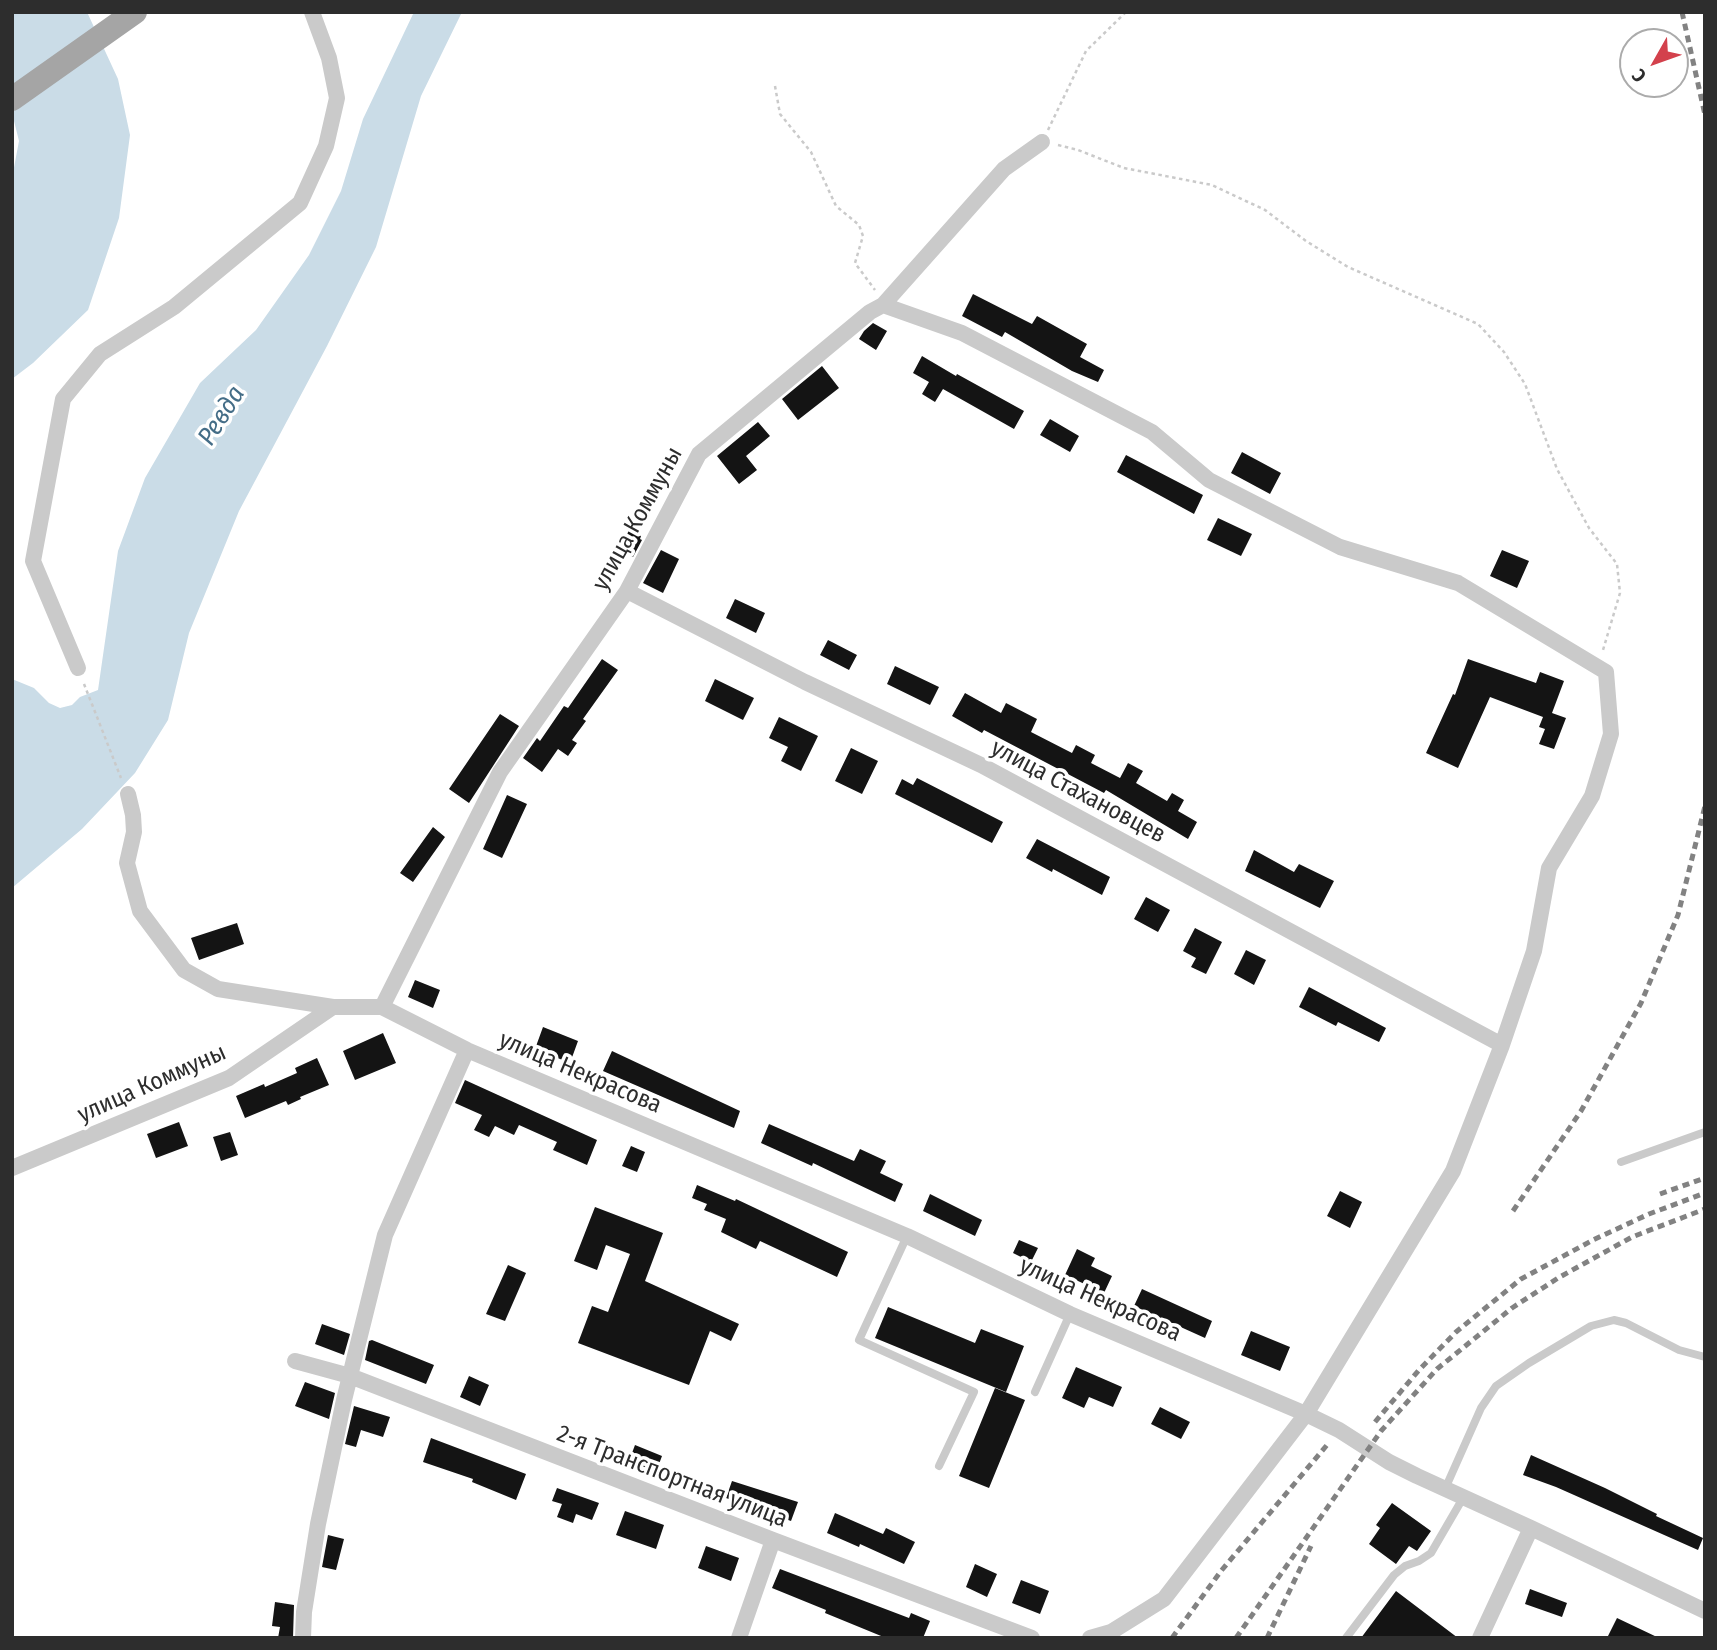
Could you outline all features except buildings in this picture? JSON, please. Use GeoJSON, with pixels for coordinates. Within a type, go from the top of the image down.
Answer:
{"type":"FeatureCollection","features":[{"type":"Feature","properties":{"kind":"main road"},"geometry":{"type":"LineString","coordinates":[[12,99],[135,12]]}},
{"type":"Feature","properties":{"kind":"street"},"geometry":{"type":"LineString","coordinates":[[78,668],[33,561],[63,399],[100,354],[174,307],[300,203],[326,146],[337,98],[329,58],[312,12]]}},
{"type":"Feature","properties":{"kind":"street","name":"улица Коммуны"},"geometry":{"type":"LineString","coordinates":[[382,1007],[500,772],[627,591],[699,454],[870,312],[883,305],[1004,169],[1042,142]]}},
{"type":"Feature","properties":{"kind":"street"},"geometry":{"type":"LineString","coordinates":[[883,305],[962,333],[1152,432],[1209,480],[1340,547],[1458,583],[1602,669],[1611,734],[1592,796],[1549,868],[1534,951],[1502,1045],[1453,1171],[1306,1414],[1164,1599],[1111,1632],[1090,1638]]}},
{"type":"Feature","properties":{"kind":"street","name":"улица Стахановцев"},"geometry":{"type":"LineString","coordinates":[[627,591],[805,682],[981,765],[1502,1045]]}},
{"type":"Feature","properties":{"kind":"street"},"geometry":{"type":"LineString","coordinates":[[128,794],[134,832],[127,863],[140,911],[184,970],[218,989],[334,1007],[382,1007],[467,1050],[385,1235],[350,1376],[318,1524],[304,1612],[303,1638]]}},
{"type":"Feature","properties":{"kind":"street","name":"улица Коммуны"},"geometry":{"type":"LineString","coordinates":[[12,1168],[229,1078],[334,1007]]}},
{"type":"Feature","properties":{"kind":"street","name":"улица Некрасова"},"geometry":{"type":"LineString","coordinates":[[467,1050],[907,1236],[1070,1314],[1306,1414],[1339,1430],[1389,1462],[1705,1611]]}},
{"type":"Feature","properties":{"kind":"street","name":"2-я Транспортная улица"},"geometry":{"type":"LineString","coordinates":[[295,1361],[350,1376],[1032,1638]]}},
{"type":"Feature","properties":{"kind":"street"},"geometry":{"type":"LineString","coordinates":[[1480,1638],[1531,1528]]}},
{"type":"Feature","properties":{"kind":"street"},"geometry":{"type":"LineString","coordinates":[[739,1638],[773,1540]]}},
{"type":"Feature","properties":{"kind":"lane"},"geometry":{"type":"LineString","coordinates":[[1621,1162],[1705,1132]]}},
{"type":"Feature","properties":{"kind":"lane"},"geometry":{"type":"LineString","coordinates":[[907,1236],[859,1340],[974,1392],[939,1466]]}},
{"type":"Feature","properties":{"kind":"lane"},"geometry":{"type":"LineString","coordinates":[[1035,1392],[1070,1314]]}},
{"type":"Feature","properties":{"kind":"lane"},"geometry":{"type":"LineString","coordinates":[[1445,1489],[1481,1408],[1496,1387],[1529,1363],[1591,1326],[1614,1320],[1626,1322],[1679,1350],[1705,1357]]}},
{"type":"Feature","properties":{"kind":"lane"},"geometry":{"type":"LineString","coordinates":[[1346,1638],[1394,1575],[1405,1566],[1431,1553],[1463,1498]]}},
{"type":"Feature","properties":{"kind":"path"},"geometry":{"type":"LineString","coordinates":[[1126,12],[1086,51],[1042,142],[1078,150],[1124,168],[1212,186],[1265,209],[1306,241],[1348,267],[1478,324],[1504,352],[1525,384],[1557,468],[1589,528],[1617,564],[1620,593],[1602,669]]}},
{"type":"Feature","properties":{"kind":"path"},"geometry":{"type":"LineString","coordinates":[[775,86],[780,114],[811,152],[836,206],[859,225],[863,236],[855,262],[870,281],[883,305]]}},
{"type":"Feature","properties":{"kind":"path"},"geometry":{"type":"LineString","coordinates":[[78,668],[128,794]]}},
{"type":"Feature","properties":{"kind":"water"},"geometry":{"type":"Polygon","coordinates":[[[12,12],[87,12],[118,79],[130,135],[119,218],[88,310],[33,363],[12,379],[12,178],[19,141],[12,113],[12,12]]]}},
{"type":"Feature","properties":{"kind":"water","name":"Ревда"},"geometry":{"type":"Polygon","coordinates":[[[414,12],[462,12],[421,96],[376,247],[327,346],[239,511],[189,633],[168,720],[135,773],[82,829],[12,888],[12,679],[34,688],[49,703],[60,708],[72,705],[80,697],[98,690],[118,551],[145,478],[200,383],[256,330],[309,255],[341,191],[363,119],[414,12]]]}},
{"type":"Feature","properties":{"kind":"railway"},"geometry":{"type":"LineString","coordinates":[[1682,12],[1705,115]]}},
{"type":"Feature","properties":{"kind":"railway"},"geometry":{"type":"LineString","coordinates":[[1513,1211],[1581,1111],[1641,1003],[1678,915],[1705,806]]}},
{"type":"Feature","properties":{"kind":"railway"},"geometry":{"type":"LineString","coordinates":[[1660,1194],[1705,1178]]}},
{"type":"Feature","properties":{"kind":"railway"},"geometry":{"type":"LineString","coordinates":[[1375,1422],[1456,1332],[1521,1279],[1593,1240],[1649,1214],[1705,1193]]}},
{"type":"Feature","properties":{"kind":"railway"},"geometry":{"type":"LineString","coordinates":[[1236,1638],[1381,1431],[1437,1369],[1512,1308],[1558,1278],[1632,1237],[1705,1209]]}},
{"type":"Feature","properties":{"kind":"railway"},"geometry":{"type":"LineString","coordinates":[[1172,1638],[1221,1571],[1327,1445]]}},
{"type":"Feature","properties":{"kind":"railway"},"geometry":{"type":"LineString","coordinates":[[1267,1638],[1311,1546]]}}]}
